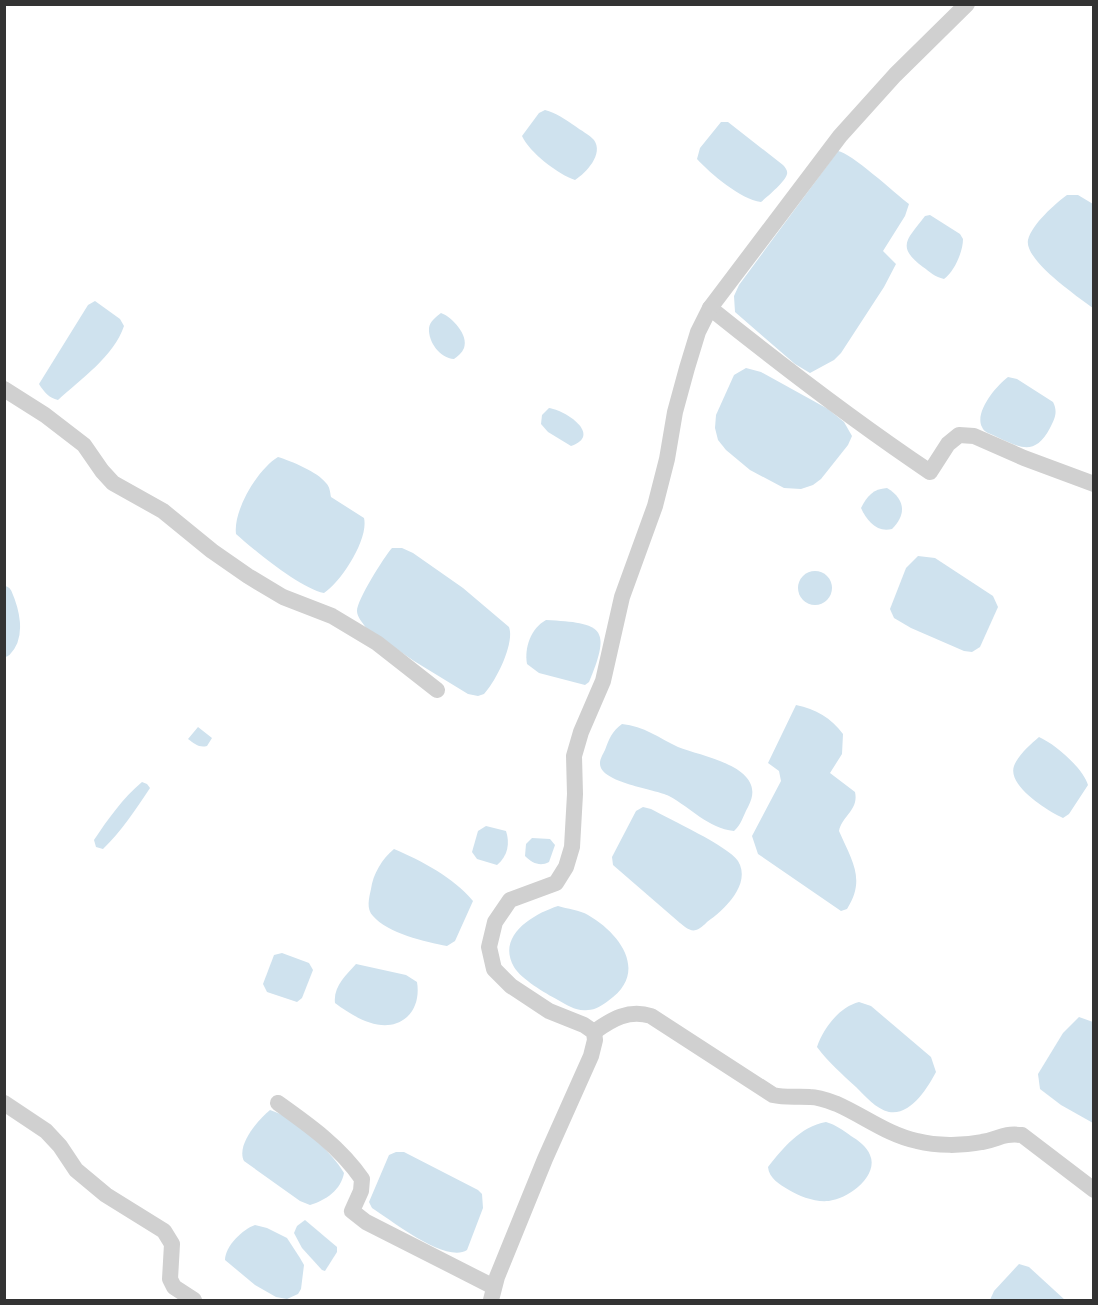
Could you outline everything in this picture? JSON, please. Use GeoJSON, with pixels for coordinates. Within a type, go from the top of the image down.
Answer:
{"type":"FeatureCollection","features":[{"type":"Feature","properties":{"kind":"street"},"geometry":{"type":"LineString","coordinates":[[278,1103],[323,1135],[355,1168],[362,1179],[361,1191],[352,1211],[366,1222],[492,1294],[544,1159],[591,1056],[595,1040],[594,1032],[584,1025],[549,1011],[511,986],[494,969],[489,947],[495,922],[510,900],[556,883],[566,867],[572,847],[575,794],[574,756],[581,732],[603,681],[622,597],[655,506],[667,459],[675,412],[698,332],[710,308],[840,136],[895,75],[967,4]]}},
{"type":"Feature","properties":{"kind":"street"},"geometry":{"type":"LineString","coordinates":[[710,308],[894,448],[930,472],[948,444],[959,435],[974,436],[1024,458],[1094,484]]}},
{"type":"Feature","properties":{"kind":"street"},"geometry":{"type":"LineString","coordinates":[[4,389],[45,415],[84,445],[113,483],[163,511],[212,551],[256,581],[283,597],[332,616],[377,644],[437,690]]}},
{"type":"Feature","properties":{"kind":"street"},"geometry":{"type":"LineString","coordinates":[[594,1032],[607,1022],[622,1015],[634,1012],[643,1013],[774,1095],[784,1098],[814,1097],[837,1104],[888,1131],[917,1142],[951,1145],[983,1142],[1007,1133],[1022,1134],[1094,1190]]}},
{"type":"Feature","properties":{"kind":"street"},"geometry":{"type":"LineString","coordinates":[[4,1102],[46,1131],[60,1146],[76,1170],[106,1195],[164,1231],[172,1244],[170,1279],[174,1287],[194,1300]]}},
{"type":"Feature","properties":{"kind":"water"},"geometry":{"type":"Polygon","coordinates":[[[545,110],[560,116],[588,134],[597,145],[592,163],[575,180],[545,162],[531,149],[522,136],[539,113],[545,110]]]}},
{"type":"Feature","properties":{"kind":"water"},"geometry":{"type":"Polygon","coordinates":[[[721,122],[728,122],[786,169],[787,174],[783,181],[761,202],[735,191],[697,159],[700,148],[721,122]]]}},
{"type":"Feature","properties":{"kind":"water"},"geometry":{"type":"Polygon","coordinates":[[[838,151],[862,166],[909,204],[905,216],[883,251],[896,264],[884,287],[841,353],[834,360],[810,373],[795,364],[735,312],[734,296],[739,285],[838,151]]]}},
{"type":"Feature","properties":{"kind":"water"},"geometry":{"type":"Polygon","coordinates":[[[1067,195],[1078,195],[1093,204],[1093,308],[1053,277],[1034,258],[1029,248],[1028,240],[1034,227],[1067,195]]]}},
{"type":"Feature","properties":{"kind":"water"},"geometry":{"type":"Polygon","coordinates":[[[930,215],[960,234],[963,239],[957,261],[944,279],[914,260],[907,248],[907,242],[914,231],[925,216],[930,215]]]}},
{"type":"Feature","properties":{"kind":"water"},"geometry":{"type":"Polygon","coordinates":[[[95,301],[120,319],[124,326],[105,357],[58,400],[55,399],[47,394],[39,384],[88,305],[95,301]]]}},
{"type":"Feature","properties":{"kind":"water"},"geometry":{"type":"Polygon","coordinates":[[[441,313],[454,322],[464,338],[464,348],[454,359],[444,356],[436,348],[429,333],[434,319],[441,313]]]}},
{"type":"Feature","properties":{"kind":"water"},"geometry":{"type":"Polygon","coordinates":[[[746,368],[761,372],[828,409],[844,422],[852,436],[848,445],[821,479],[813,485],[801,489],[784,488],[750,470],[726,450],[718,440],[715,428],[716,415],[734,375],[746,368]]]}},
{"type":"Feature","properties":{"kind":"water"},"geometry":{"type":"Polygon","coordinates":[[[1008,377],[1017,379],[1053,402],[1055,406],[1055,415],[1050,428],[1039,443],[1033,446],[1013,444],[986,432],[982,427],[981,414],[988,399],[1008,377]]]}},
{"type":"Feature","properties":{"kind":"water"},"geometry":{"type":"Polygon","coordinates":[[[549,408],[564,413],[578,424],[583,436],[580,441],[571,446],[548,432],[541,424],[542,415],[549,408]]]}},
{"type":"Feature","properties":{"kind":"water"},"geometry":{"type":"Polygon","coordinates":[[[278,457],[317,475],[327,485],[331,497],[364,518],[358,548],[338,580],[324,593],[291,577],[236,534],[238,514],[248,491],[270,463],[278,457]]]}},
{"type":"Feature","properties":{"kind":"water"},"geometry":{"type":"Polygon","coordinates":[[[887,488],[897,497],[902,512],[892,529],[887,530],[873,525],[861,508],[871,494],[887,488]]]}},
{"type":"Feature","properties":{"kind":"water"},"geometry":{"type":"Polygon","coordinates":[[[392,548],[402,548],[413,553],[463,588],[509,627],[507,652],[494,680],[484,694],[478,696],[468,694],[414,661],[366,628],[360,620],[357,611],[361,598],[392,548]]]}},
{"type":"Feature","properties":{"kind":"water"},"geometry":{"type":"Polygon","coordinates":[[[918,556],[935,558],[993,596],[998,607],[980,647],[972,652],[964,651],[911,628],[894,618],[890,609],[906,568],[918,556]]]}},
{"type":"Feature","properties":{"kind":"water"},"geometry":{"type":"Polygon","coordinates":[[[815,571],[827,576],[832,588],[827,600],[815,605],[803,600],[798,588],[803,576],[815,571]]]}},
{"type":"Feature","properties":{"kind":"water"},"geometry":{"type":"Polygon","coordinates":[[[546,620],[580,623],[597,631],[600,650],[589,682],[585,685],[539,673],[527,664],[530,639],[536,628],[546,620]]]}},
{"type":"Feature","properties":{"kind":"water"},"geometry":{"type":"Polygon","coordinates":[[[796,705],[822,715],[843,734],[842,754],[830,773],[855,792],[855,804],[839,831],[855,870],[856,888],[847,909],[841,911],[758,854],[752,836],[781,781],[779,771],[768,763],[796,705]]]}},
{"type":"Feature","properties":{"kind":"water"},"geometry":{"type":"Polygon","coordinates":[[[622,724],[644,730],[678,747],[731,766],[742,773],[750,782],[752,793],[748,807],[736,829],[734,831],[716,826],[669,796],[618,780],[602,770],[600,763],[602,756],[611,736],[622,724]]]}},
{"type":"Feature","properties":{"kind":"water"},"geometry":{"type":"Polygon","coordinates":[[[198,727],[212,738],[207,746],[199,746],[188,739],[198,727]]]}},
{"type":"Feature","properties":{"kind":"water"},"geometry":{"type":"Polygon","coordinates":[[[1039,737],[1068,757],[1088,785],[1069,814],[1063,818],[1030,797],[1013,774],[1018,758],[1039,737]]]}},
{"type":"Feature","properties":{"kind":"water"},"geometry":{"type":"Polygon","coordinates":[[[142,782],[150,788],[134,812],[103,849],[96,847],[94,840],[105,824],[142,782]]]}},
{"type":"Feature","properties":{"kind":"water"},"geometry":{"type":"Polygon","coordinates":[[[643,807],[711,841],[738,861],[741,870],[739,887],[721,911],[702,927],[692,930],[683,926],[613,865],[612,857],[636,811],[643,807]]]}},
{"type":"Feature","properties":{"kind":"water"},"geometry":{"type":"Polygon","coordinates":[[[486,826],[506,831],[507,849],[504,858],[497,865],[477,859],[472,852],[478,831],[486,826]]]}},
{"type":"Feature","properties":{"kind":"water"},"geometry":{"type":"Polygon","coordinates":[[[532,838],[550,839],[555,845],[549,862],[536,864],[525,856],[526,844],[532,838]]]}},
{"type":"Feature","properties":{"kind":"water"},"geometry":{"type":"Polygon","coordinates":[[[394,849],[436,870],[456,884],[473,901],[455,941],[447,946],[397,932],[379,922],[371,913],[369,900],[376,872],[394,849]]]}},
{"type":"Feature","properties":{"kind":"water"},"geometry":{"type":"Polygon","coordinates":[[[558,906],[585,913],[600,923],[620,943],[626,955],[627,978],[620,990],[606,1003],[591,1010],[576,1009],[547,994],[517,972],[510,956],[513,936],[520,928],[538,915],[558,906]]]}},
{"type":"Feature","properties":{"kind":"water"},"geometry":{"type":"Polygon","coordinates":[[[282,953],[309,963],[313,970],[302,998],[297,1002],[267,992],[263,984],[274,955],[282,953]]]}},
{"type":"Feature","properties":{"kind":"water"},"geometry":{"type":"Polygon","coordinates":[[[356,964],[406,975],[417,982],[416,1001],[407,1017],[389,1025],[380,1025],[361,1019],[335,1003],[338,987],[356,964]]]}},
{"type":"Feature","properties":{"kind":"water"},"geometry":{"type":"Polygon","coordinates":[[[859,1002],[871,1006],[931,1057],[936,1072],[918,1099],[904,1110],[889,1112],[875,1105],[835,1068],[817,1047],[823,1033],[833,1020],[845,1009],[859,1002]]]}},
{"type":"Feature","properties":{"kind":"water"},"geometry":{"type":"Polygon","coordinates":[[[1079,1017],[1093,1022],[1093,1123],[1061,1105],[1040,1089],[1038,1074],[1063,1033],[1079,1017]]]}},
{"type":"Feature","properties":{"kind":"water"},"geometry":{"type":"Polygon","coordinates":[[[270,1110],[290,1120],[312,1136],[331,1155],[344,1173],[340,1184],[327,1197],[310,1205],[300,1201],[244,1161],[243,1148],[249,1133],[270,1110]]]}},
{"type":"Feature","properties":{"kind":"water"},"geometry":{"type":"Polygon","coordinates":[[[826,1122],[862,1144],[869,1152],[872,1163],[867,1177],[855,1190],[840,1198],[822,1201],[804,1197],[785,1188],[772,1178],[768,1167],[800,1133],[826,1122]]]}},
{"type":"Feature","properties":{"kind":"water"},"geometry":{"type":"Polygon","coordinates":[[[404,1152],[482,1194],[483,1208],[467,1250],[458,1253],[433,1246],[372,1208],[369,1202],[389,1155],[404,1152]]]}},
{"type":"Feature","properties":{"kind":"water"},"geometry":{"type":"Polygon","coordinates":[[[305,1220],[337,1247],[337,1252],[325,1271],[302,1248],[294,1233],[297,1226],[305,1220]]]}},
{"type":"Feature","properties":{"kind":"water"},"geometry":{"type":"Polygon","coordinates":[[[255,1225],[287,1238],[300,1258],[304,1265],[301,1289],[298,1294],[287,1299],[276,1297],[255,1285],[225,1260],[228,1249],[236,1239],[245,1230],[255,1225]]]}},
{"type":"Feature","properties":{"kind":"water"},"geometry":{"type":"Polygon","coordinates":[[[1019,1264],[1029,1267],[1065,1300],[990,1300],[994,1291],[1019,1264]]]}},
{"type":"Feature","properties":{"kind":"waterway"},"geometry":{"type":"LineString","coordinates":[[4,594],[12,622],[11,637],[4,649]]}}]}
